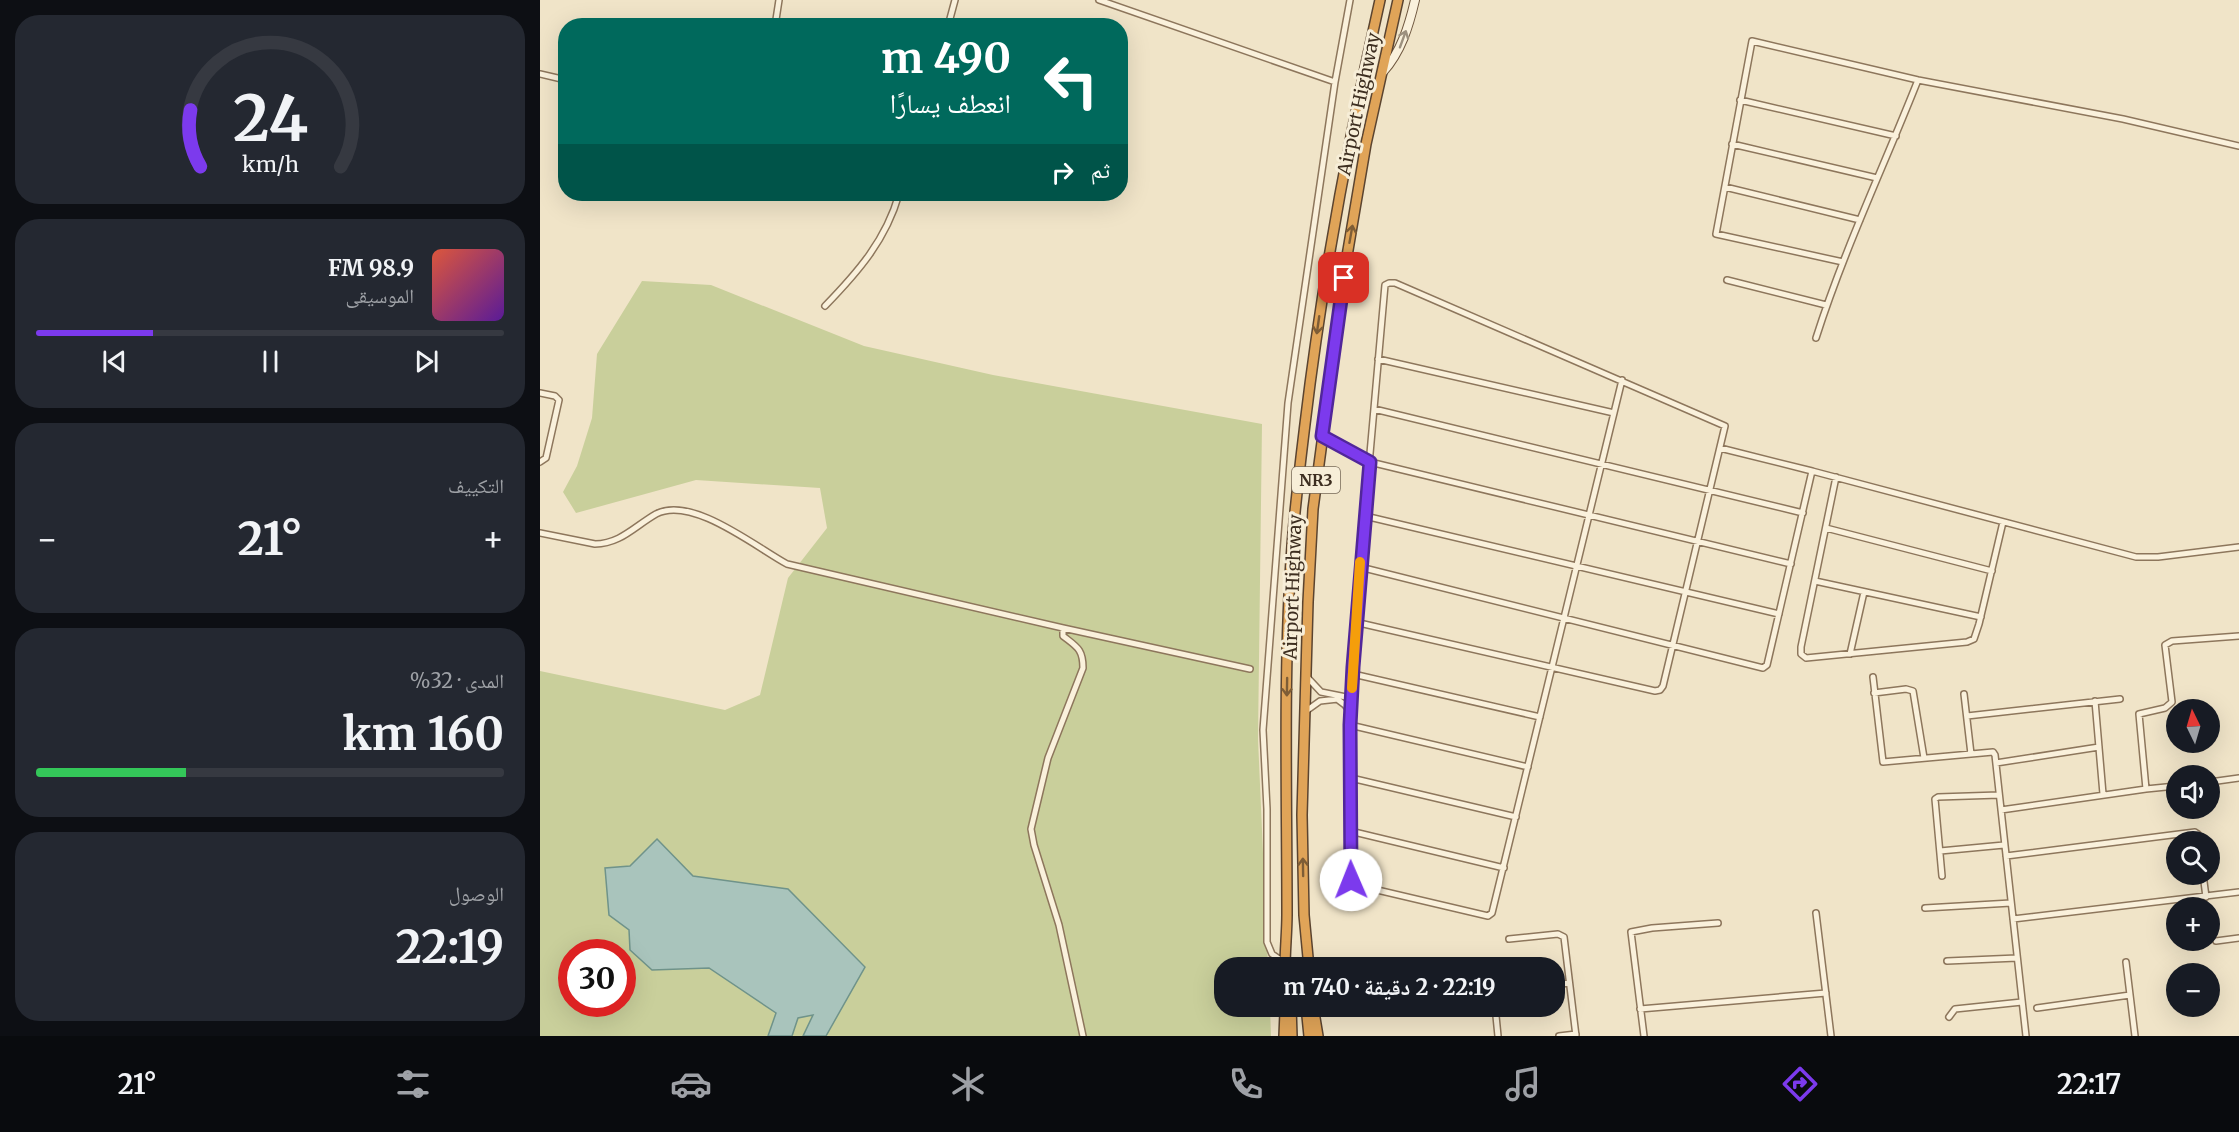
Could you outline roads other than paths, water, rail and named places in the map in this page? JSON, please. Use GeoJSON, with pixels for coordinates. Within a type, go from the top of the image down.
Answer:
{"type":"FeatureCollection","features":[{"type":"Feature","properties":{"kind":"highway","name":"Airport Highway"},"geometry":{"type":"LineString","coordinates":[[1286,957],[1287,680],[1295,516],[1311,375],[1330,245],[1356,106],[1380,0]]}},
{"type":"Feature","properties":{"kind":"highway","name":"Airport Highway"},"geometry":{"type":"LineString","coordinates":[[1308,957],[1302,815],[1311,536],[1322,436],[1347,256],[1366,144],[1398,0]]}},
{"type":"Feature","properties":{"kind":"highway"},"geometry":{"type":"LineString","coordinates":[[1304,887],[1304,957]]}},
{"type":"Feature","properties":{"kind":"highway"},"geometry":{"type":"LineString","coordinates":[[1284,1036],[1285,1017]]}},
{"type":"Feature","properties":{"kind":"highway"},"geometry":{"type":"LineString","coordinates":[[1291,1017],[1292,1036]]}},
{"type":"Feature","properties":{"kind":"highway"},"geometry":{"type":"LineString","coordinates":[[1307,1017],[1309,1036]]}},
{"type":"Feature","properties":{"kind":"highway"},"geometry":{"type":"LineString","coordinates":[[1314,1017],[1317,1036]]}},
{"type":"Feature","properties":{"kind":"main road"},"geometry":{"type":"LineString","coordinates":[[1382,73],[1393,61],[1400,48],[1415,0]]}},
{"type":"Feature","properties":{"kind":"street"},"geometry":{"type":"LineString","coordinates":[[776,18],[779,0]]}},
{"type":"Feature","properties":{"kind":"street"},"geometry":{"type":"LineString","coordinates":[[950,18],[955,0]]}},
{"type":"Feature","properties":{"kind":"street"},"geometry":{"type":"LineString","coordinates":[[1099,0],[1335,81]]}},
{"type":"Feature","properties":{"kind":"street"},"geometry":{"type":"LineString","coordinates":[[1276,957],[1268,942],[1267,809],[1263,730],[1275,549],[1291,376],[1335,81],[1350,0]]}},
{"type":"Feature","properties":{"kind":"street"},"geometry":{"type":"LineString","coordinates":[[1843,262],[1716,234],[1752,41],[1918,80],[2123,119],[2239,146]]}},
{"type":"Feature","properties":{"kind":"street"},"geometry":{"type":"LineString","coordinates":[[540,74],[558,78]]}},
{"type":"Feature","properties":{"kind":"street"},"geometry":{"type":"LineString","coordinates":[[1816,338],[1826,304],[1918,80]]}},
{"type":"Feature","properties":{"kind":"street"},"geometry":{"type":"LineString","coordinates":[[1740,100],[1896,136]]}},
{"type":"Feature","properties":{"kind":"street"},"geometry":{"type":"LineString","coordinates":[[1732,144],[1877,178]]}},
{"type":"Feature","properties":{"kind":"street"},"geometry":{"type":"LineString","coordinates":[[1725,187],[1860,220]]}},
{"type":"Feature","properties":{"kind":"street"},"geometry":{"type":"LineString","coordinates":[[825,306],[873,251],[891,220],[897,201]]}},
{"type":"Feature","properties":{"kind":"street"},"geometry":{"type":"LineString","coordinates":[[1727,280],[1826,304]]}},
{"type":"Feature","properties":{"kind":"street"},"geometry":{"type":"LineString","coordinates":[[1355,622],[1552,667],[1659,691],[1663,686],[1673,646],[1725,429],[1724,424],[1622,380],[1391,282],[1384,287],[1355,622],[1350,725],[1351,880],[1356,885],[1486,916],[1492,913],[1504,868],[1552,667],[1622,380]]}},
{"type":"Feature","properties":{"kind":"street"},"geometry":{"type":"LineString","coordinates":[[1378,359],[1614,413]]}},
{"type":"Feature","properties":{"kind":"street"},"geometry":{"type":"LineString","coordinates":[[540,393],[555,396],[559,400],[546,458],[540,462]]}},
{"type":"Feature","properties":{"kind":"street"},"geometry":{"type":"LineString","coordinates":[[1374,409],[1803,513]]}},
{"type":"Feature","properties":{"kind":"street"},"geometry":{"type":"LineString","coordinates":[[1322,436],[1370,462],[1791,564]]}},
{"type":"Feature","properties":{"kind":"street"},"geometry":{"type":"LineString","coordinates":[[1720,448],[2142,558],[2239,547]]}},
{"type":"Feature","properties":{"kind":"street"},"geometry":{"type":"LineString","coordinates":[[1360,567],[1763,668],[1767,665],[1812,471]]}},
{"type":"Feature","properties":{"kind":"street"},"geometry":{"type":"LineString","coordinates":[[1836,477],[1801,654],[1806,658],[1967,642],[1974,639],[2003,522]]}},
{"type":"Feature","properties":{"kind":"street"},"geometry":{"type":"LineString","coordinates":[[540,533],[604,544],[621,538],[663,511],[680,511],[726,526],[787,564],[1250,669]]}},
{"type":"Feature","properties":{"kind":"street"},"geometry":{"type":"LineString","coordinates":[[1365,516],[1779,614]]}},
{"type":"Feature","properties":{"kind":"street"},"geometry":{"type":"LineString","coordinates":[[1826,528],[1992,571]]}},
{"type":"Feature","properties":{"kind":"street"},"geometry":{"type":"LineString","coordinates":[[1815,581],[1981,617]]}},
{"type":"Feature","properties":{"kind":"street"},"geometry":{"type":"LineString","coordinates":[[1850,654],[1864,592]]}},
{"type":"Feature","properties":{"kind":"street"},"geometry":{"type":"LineString","coordinates":[[1063,628],[1063,636],[1078,647],[1083,656],[1083,668],[1048,758],[1031,836],[1059,925],[1083,1036]]}},
{"type":"Feature","properties":{"kind":"street"},"geometry":{"type":"LineString","coordinates":[[2146,789],[2139,714],[2166,708],[2172,702],[2165,645],[2172,641],[2239,636]]}},
{"type":"Feature","properties":{"kind":"street"},"geometry":{"type":"LineString","coordinates":[[1353,674],[1540,717]]}},
{"type":"Feature","properties":{"kind":"street"},"geometry":{"type":"LineString","coordinates":[[1306,677],[1321,692],[1337,698],[1351,713]]}},
{"type":"Feature","properties":{"kind":"street"},"geometry":{"type":"LineString","coordinates":[[1872,677],[1883,762],[1993,752],[2000,795],[2026,1036]]}},
{"type":"Feature","properties":{"kind":"street"},"geometry":{"type":"LineString","coordinates":[[1337,698],[1352,688]]}},
{"type":"Feature","properties":{"kind":"street"},"geometry":{"type":"LineString","coordinates":[[1874,693],[1906,689],[1913,691],[1924,759]]}},
{"type":"Feature","properties":{"kind":"street"},"geometry":{"type":"LineString","coordinates":[[1964,694],[1971,754]]}},
{"type":"Feature","properties":{"kind":"street"},"geometry":{"type":"LineString","coordinates":[[1305,712],[1320,701],[1337,698],[1351,699]]}},
{"type":"Feature","properties":{"kind":"street"},"geometry":{"type":"LineString","coordinates":[[1967,716],[2120,699]]}},
{"type":"Feature","properties":{"kind":"street"},"geometry":{"type":"LineString","coordinates":[[2095,701],[2103,794]]}},
{"type":"Feature","properties":{"kind":"street"},"geometry":{"type":"LineString","coordinates":[[1350,725],[1528,767]]}},
{"type":"Feature","properties":{"kind":"street"},"geometry":{"type":"LineString","coordinates":[[1996,762],[2099,747]]}},
{"type":"Feature","properties":{"kind":"street"},"geometry":{"type":"LineString","coordinates":[[1351,778],[1516,817]]}},
{"type":"Feature","properties":{"kind":"street"},"geometry":{"type":"LineString","coordinates":[[2220,781],[2239,778]]}},
{"type":"Feature","properties":{"kind":"street"},"geometry":{"type":"LineString","coordinates":[[2001,810],[2166,787]]}},
{"type":"Feature","properties":{"kind":"street"},"geometry":{"type":"LineString","coordinates":[[1942,876],[1936,797],[2000,795]]}},
{"type":"Feature","properties":{"kind":"street"},"geometry":{"type":"LineString","coordinates":[[1350,831],[1504,868]]}},
{"type":"Feature","properties":{"kind":"street"},"geometry":{"type":"LineString","coordinates":[[2006,856],[2166,836]]}},
{"type":"Feature","properties":{"kind":"street"},"geometry":{"type":"LineString","coordinates":[[1940,851],[2004,845]]}},
{"type":"Feature","properties":{"kind":"street"},"geometry":{"type":"LineString","coordinates":[[2204,885],[2206,897],[2239,892]]}},
{"type":"Feature","properties":{"kind":"street"},"geometry":{"type":"LineString","coordinates":[[2013,919],[2166,902]]}},
{"type":"Feature","properties":{"kind":"street"},"geometry":{"type":"LineString","coordinates":[[1925,908],[2011,903]]}},
{"type":"Feature","properties":{"kind":"street"},"geometry":{"type":"LineString","coordinates":[[1816,913],[1831,1036]]}},
{"type":"Feature","properties":{"kind":"street"},"geometry":{"type":"LineString","coordinates":[[1644,1036],[1631,932],[1652,928],[1718,923]]}},
{"type":"Feature","properties":{"kind":"street"},"geometry":{"type":"LineString","coordinates":[[1509,939],[1562,934],[1576,1035],[1559,1036]]}},
{"type":"Feature","properties":{"kind":"street"},"geometry":{"type":"LineString","coordinates":[[2220,940],[2239,938]]}},
{"type":"Feature","properties":{"kind":"street"},"geometry":{"type":"LineString","coordinates":[[1947,961],[2017,958]]}},
{"type":"Feature","properties":{"kind":"street"},"geometry":{"type":"LineString","coordinates":[[2126,962],[2135,1036]]}},
{"type":"Feature","properties":{"kind":"street"},"geometry":{"type":"LineString","coordinates":[[1565,984],[1569,983]]}},
{"type":"Feature","properties":{"kind":"street"},"geometry":{"type":"LineString","coordinates":[[1640,1009],[1826,993]]}},
{"type":"Feature","properties":{"kind":"street"},"geometry":{"type":"LineString","coordinates":[[2037,1008],[2130,996]]}},
{"type":"Feature","properties":{"kind":"street"},"geometry":{"type":"LineString","coordinates":[[1949,1017],[1955,1009],[2022,1002]]}},
{"type":"Feature","properties":{"kind":"street"},"geometry":{"type":"LineString","coordinates":[[1496,1017],[1498,1036]]}},
{"type":"Feature","properties":{"kind":"water"},"geometry":{"type":"Polygon","coordinates":[[[657,839],[693,876],[788,889],[865,967],[826,1036],[803,1036],[813,1015],[798,1018],[792,1036],[768,1036],[776,1013],[709,968],[652,970],[636,955],[636,939],[629,939],[629,930],[609,915],[605,868],[630,866],[657,839]]]}}]}
